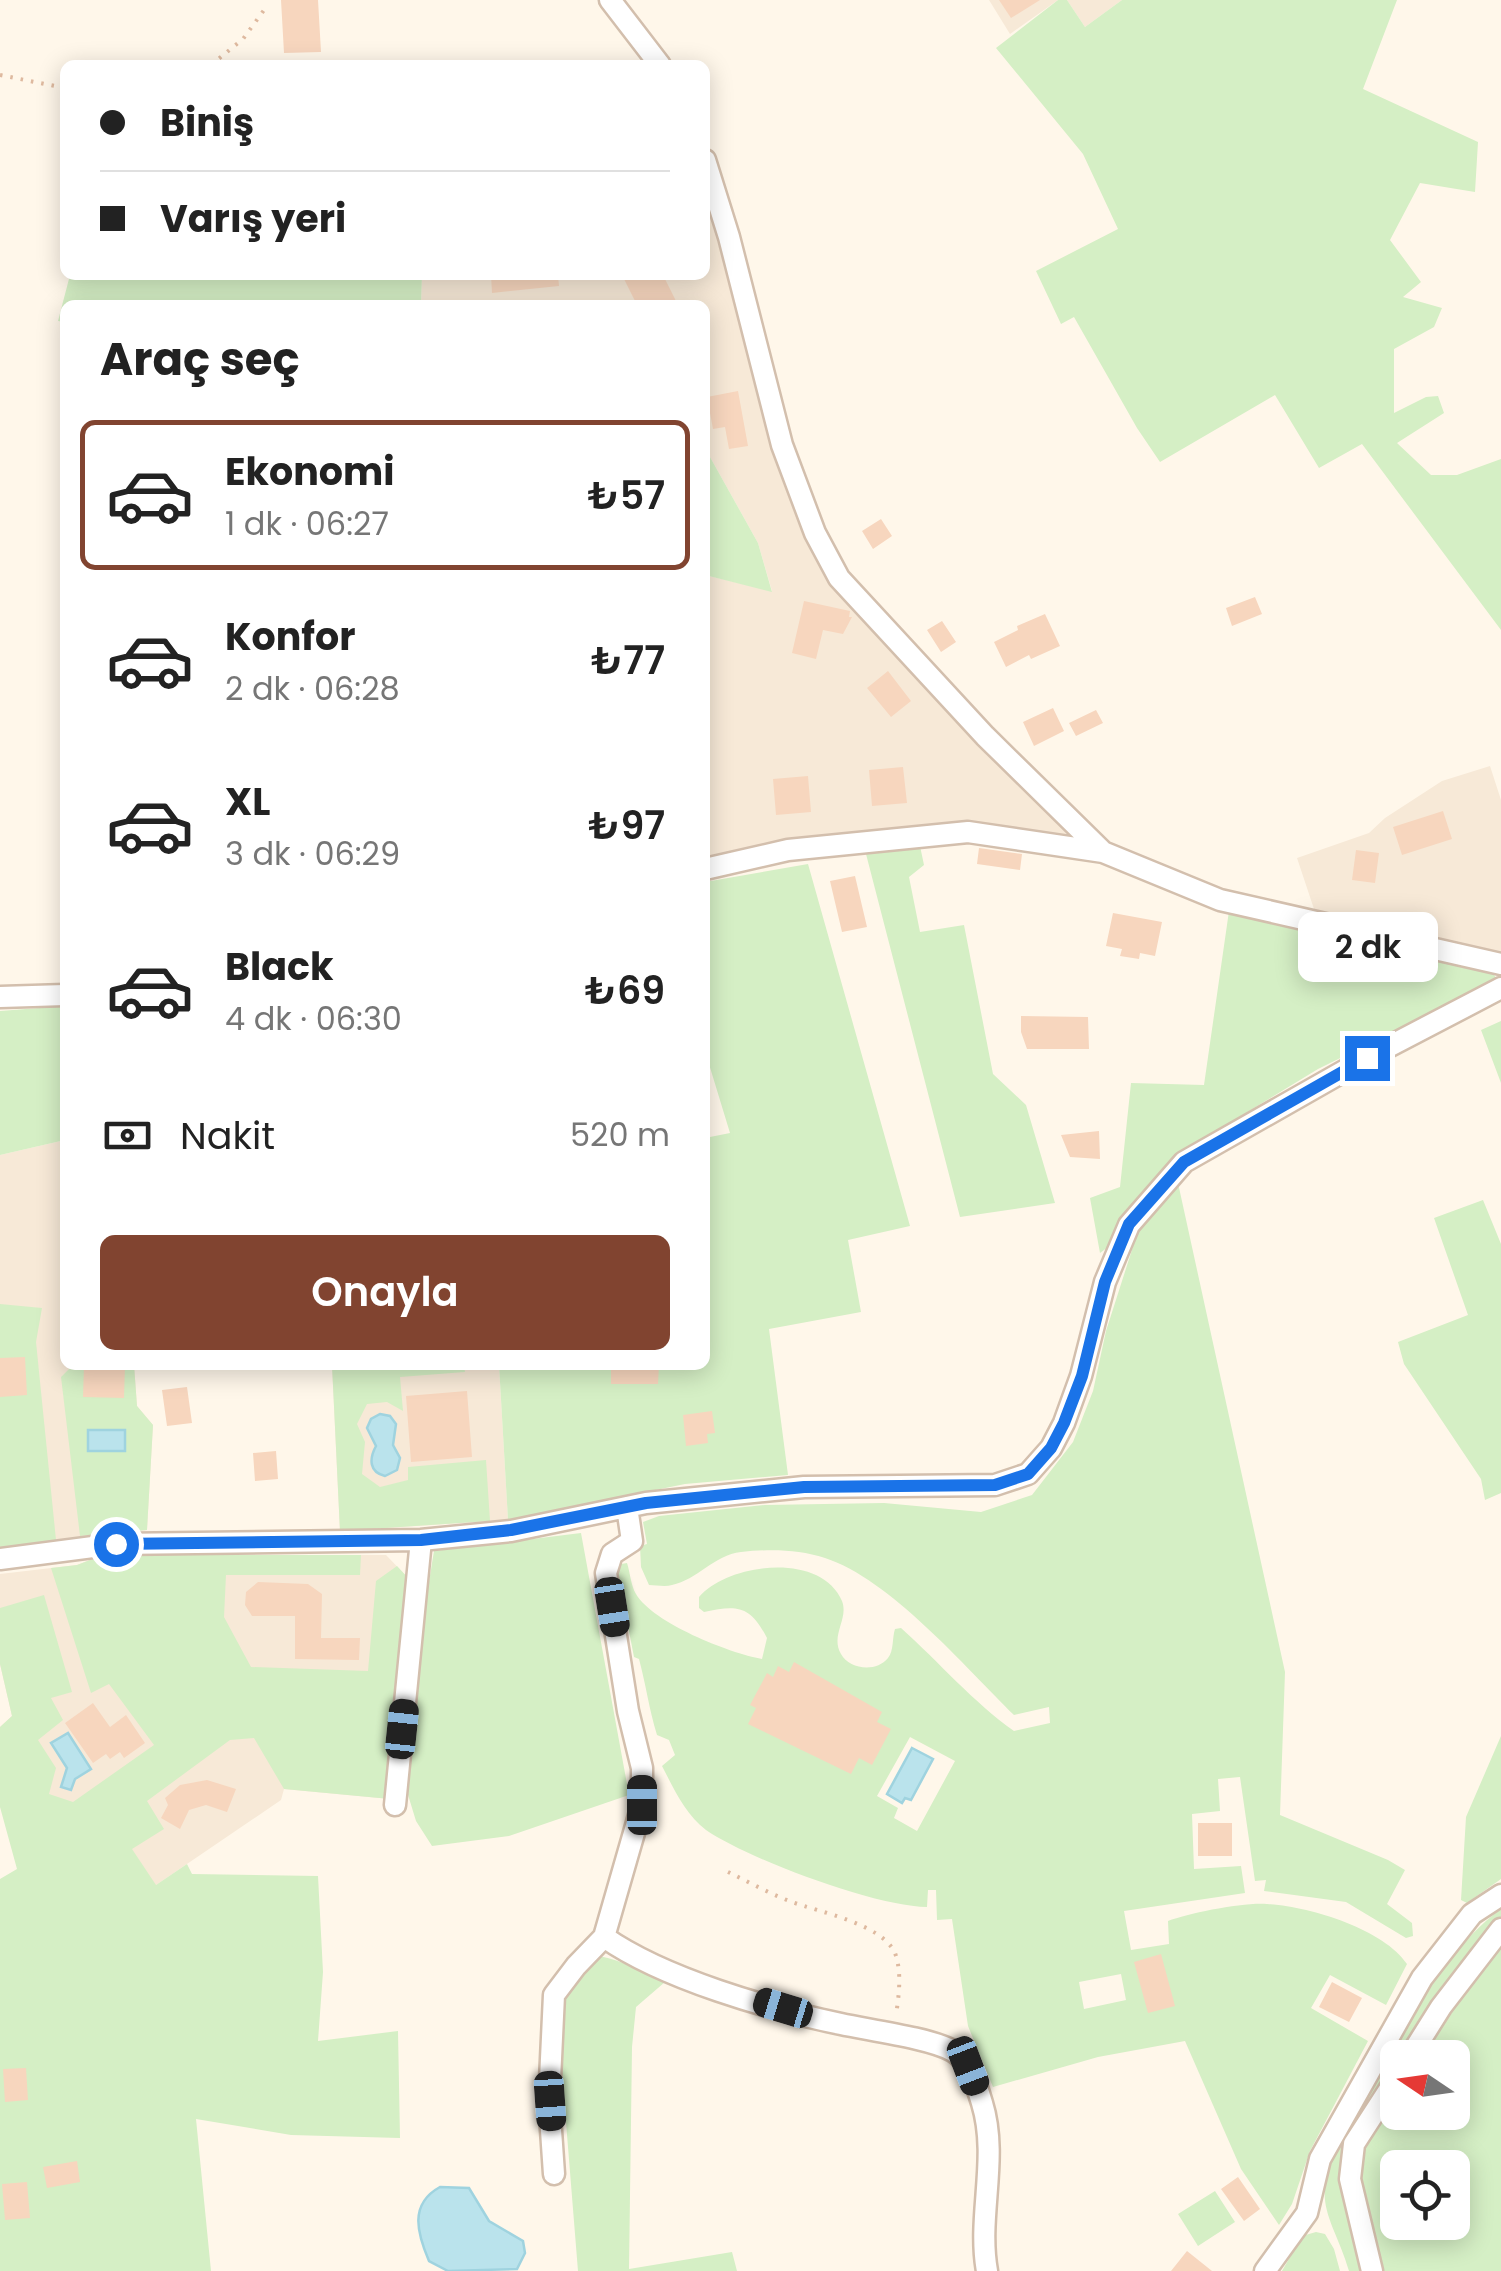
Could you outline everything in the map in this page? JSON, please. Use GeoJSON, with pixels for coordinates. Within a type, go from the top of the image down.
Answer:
{"type":"FeatureCollection","features":[{"type":"Feature","properties":{"kind":"street"},"geometry":{"type":"LineString","coordinates":[[610,0],[656,60]]}},
{"type":"Feature","properties":{"kind":"street"},"geometry":{"type":"LineString","coordinates":[[710,175],[730,237],[782,445],[814,533],[839,578],[985,736],[1103,852]]}},
{"type":"Feature","properties":{"kind":"street"},"geometry":{"type":"LineString","coordinates":[[710,868],[788,850],[968,832],[1103,852],[1220,900],[1501,964]]}},
{"type":"Feature","properties":{"kind":"street"},"geometry":{"type":"LineString","coordinates":[[0,1558],[116,1544],[421,1540],[511,1530],[627,1507],[804,1487],[995,1485],[1028,1474],[1051,1448],[1064,1423],[1082,1376],[1105,1282],[1129,1224],[1184,1162],[1367,1058],[1501,988]]}},
{"type":"Feature","properties":{"kind":"street"},"geometry":{"type":"LineString","coordinates":[[0,997],[60,995]]}},
{"type":"Feature","properties":{"kind":"street"},"geometry":{"type":"LineString","coordinates":[[554,2174],[550,2101],[554,1995],[604,1938],[642,1805],[642,1768],[628,1711],[606,1572],[612,1554],[622,1544],[632,1542],[627,1507]]}},
{"type":"Feature","properties":{"kind":"street"},"geometry":{"type":"LineString","coordinates":[[395,1805],[421,1540]]}},
{"type":"Feature","properties":{"kind":"street"},"geometry":{"type":"LineString","coordinates":[[1266,2271],[1307,2213],[1320,2160],[1422,1978],[1472,1914],[1501,1894]]}},
{"type":"Feature","properties":{"kind":"street"},"geometry":{"type":"LineString","coordinates":[[1421,2040],[1501,1929]]}},
{"type":"Feature","properties":{"kind":"street"},"geometry":{"type":"LineString","coordinates":[[604,1938],[630,1955],[705,1984],[837,2023],[953,2051],[968,2066],[983,2107],[989,2162],[984,2242],[987,2271]]}},
{"type":"Feature","properties":{"kind":"street"},"geometry":{"type":"LineString","coordinates":[[1372,2271],[1350,2180],[1354,2144],[1380,2104]]}},
{"type":"Feature","properties":{"kind":"path"},"geometry":{"type":"LineString","coordinates":[[217,60],[243,39],[267,6]]}},
{"type":"Feature","properties":{"kind":"path"},"geometry":{"type":"LineString","coordinates":[[0,74],[60,87]]}},
{"type":"Feature","properties":{"kind":"path"},"geometry":{"type":"LineString","coordinates":[[728,1872],[791,1902],[849,1920],[894,1950],[900,1988],[892,2034]]}},
{"type":"Feature","properties":{"kind":"shaded area"},"geometry":{"type":"Polygon","coordinates":[[[989,0],[1058,0],[1010,34],[989,0]]]}},
{"type":"Feature","properties":{"kind":"shaded area"},"geometry":{"type":"Polygon","coordinates":[[[1067,0],[1122,0],[1085,27],[1067,0]]]}},
{"type":"Feature","properties":{"kind":"shaded area"},"geometry":{"type":"Polygon","coordinates":[[[711,216],[773,450],[832,587],[1070,832],[1066,840],[962,823],[710,859],[710,576],[772,591],[758,543],[710,457],[710,300],[421,300],[422,280],[710,280],[711,216]]]}},
{"type":"Feature","properties":{"kind":"shaded area"},"geometry":{"type":"Polygon","coordinates":[[[1490,766],[1501,800],[1501,955],[1314,909],[1297,858],[1369,833],[1442,781],[1490,766]]]}},
{"type":"Feature","properties":{"kind":"shaded area"},"geometry":{"type":"Polygon","coordinates":[[[60,1141],[60,1370],[134,1370],[137,1406],[153,1425],[147,1530],[0,1548],[0,1155],[60,1141]]]}},
{"type":"Feature","properties":{"kind":"shaded area"},"geometry":{"type":"Polygon","coordinates":[[[332,1370],[499,1370],[508,1520],[340,1531],[332,1370]]]}},
{"type":"Feature","properties":{"kind":"shaded area"},"geometry":{"type":"Polygon","coordinates":[[[103,1555],[386,1555],[410,1580],[390,1799],[284,1789],[281,1800],[115,1913],[0,1807],[0,1727],[12,1716],[0,1664],[0,1574],[77,1565],[103,1555]]]}},
{"type":"Feature","properties":{"kind":"green space"},"geometry":{"type":"Polygon","coordinates":[[[1058,0],[1067,0],[1085,27],[1122,0],[1397,0],[1363,89],[1478,142],[1475,192],[1420,183],[1390,240],[1421,282],[1403,297],[1442,308],[1434,327],[1394,349],[1394,413],[1426,397],[1438,396],[1444,413],[1397,443],[1431,475],[1457,475],[1501,459],[1501,630],[1362,444],[1319,468],[1275,395],[1160,462],[1074,317],[1061,324],[1036,271],[1118,229],[1083,154],[996,48],[1058,0]]]}},
{"type":"Feature","properties":{"kind":"green space"},"geometry":{"type":"Polygon","coordinates":[[[69,280],[422,280],[421,300],[63,300],[69,280]]]}},
{"type":"Feature","properties":{"kind":"green space"},"geometry":{"type":"Polygon","coordinates":[[[710,457],[758,543],[772,592],[710,576],[710,457]]]}},
{"type":"Feature","properties":{"kind":"green space"},"geometry":{"type":"Polygon","coordinates":[[[920,846],[924,865],[909,877],[920,932],[964,925],[993,1074],[1026,1105],[1055,1203],[960,1217],[866,854],[920,846]]]}},
{"type":"Feature","properties":{"kind":"green space"},"geometry":{"type":"Polygon","coordinates":[[[808,864],[910,1226],[848,1240],[861,1312],[769,1329],[788,1475],[685,1484],[508,1520],[499,1370],[710,1370],[710,1137],[730,1133],[710,1067],[710,881],[808,864]]]}},
{"type":"Feature","properties":{"kind":"green space"},"geometry":{"type":"Polygon","coordinates":[[[1229,911],[1493,972],[1497,981],[1318,1069],[1180,1153],[1124,1216],[1108,1247],[1100,1253],[1090,1198],[1120,1187],[1131,1083],[1204,1085],[1229,911]]]}},
{"type":"Feature","properties":{"kind":"green space"},"geometry":{"type":"Polygon","coordinates":[[[60,1006],[60,1141],[0,1155],[0,1011],[60,1006]]]}},
{"type":"Feature","properties":{"kind":"green space"},"geometry":{"type":"Polygon","coordinates":[[[1501,1021],[1501,1083],[1481,1030],[1501,1021]]]}},
{"type":"Feature","properties":{"kind":"green space"},"geometry":{"type":"Polygon","coordinates":[[[1178,1183],[1285,1672],[1280,1815],[1405,1870],[1387,1904],[1412,1923],[1413,1936],[1406,1938],[1346,1902],[1264,1891],[1266,1880],[1255,1881],[1240,1777],[1218,1779],[1220,1811],[1192,1814],[1194,1869],[1241,1866],[1245,1893],[1124,1911],[1131,1950],[1169,1944],[1168,1921],[1217,1909],[1267,1904],[1303,1909],[1364,1930],[1396,1951],[1407,1964],[1386,2005],[1330,1975],[1311,2008],[1368,2041],[1310,2151],[1292,2204],[1279,2225],[1241,2169],[1185,2041],[1098,2057],[993,2087],[968,2026],[952,1919],[937,1920],[936,1890],[928,1890],[927,1907],[877,1899],[781,1867],[726,1842],[699,1824],[662,1766],[675,1755],[669,1740],[657,1735],[639,1659],[634,1657],[616,1565],[627,1563],[636,1594],[658,1616],[712,1643],[762,1659],[767,1638],[755,1619],[734,1608],[704,1612],[699,1608],[699,1597],[713,1585],[751,1570],[795,1569],[815,1574],[831,1585],[842,1601],[838,1647],[850,1663],[870,1667],[883,1663],[891,1652],[895,1629],[901,1628],[970,1695],[1014,1731],[1050,1723],[1049,1707],[1014,1715],[900,1604],[850,1569],[825,1558],[783,1550],[741,1552],[722,1558],[681,1582],[649,1585],[641,1567],[640,1546],[647,1544],[643,1522],[659,1516],[765,1505],[884,1503],[981,1512],[1032,1495],[1073,1442],[1093,1391],[1106,1331],[1138,1231],[1178,1183]],[[910,1737],[877,1796],[898,1808],[894,1818],[917,1831],[955,1761],[910,1737]],[[1121,1974],[1079,1982],[1084,2009],[1126,2000],[1121,1974]]]}},
{"type":"Feature","properties":{"kind":"green space"},"geometry":{"type":"Polygon","coordinates":[[[1483,1200],[1501,1244],[1501,1493],[1485,1500],[1481,1479],[1404,1364],[1398,1342],[1468,1315],[1434,1218],[1483,1200]]]}},
{"type":"Feature","properties":{"kind":"green space"},"geometry":{"type":"Polygon","coordinates":[[[0,1304],[42,1308],[36,1342],[56,1540],[0,1548],[0,1304]]]}},
{"type":"Feature","properties":{"kind":"green space"},"geometry":{"type":"Polygon","coordinates":[[[68,1370],[134,1370],[137,1406],[153,1425],[147,1530],[80,1536],[61,1377],[68,1370]]]}},
{"type":"Feature","properties":{"kind":"green space"},"geometry":{"type":"Polygon","coordinates":[[[332,1370],[465,1370],[400,1377],[403,1411],[387,1402],[367,1404],[357,1424],[365,1442],[362,1474],[380,1487],[408,1480],[408,1467],[486,1460],[490,1521],[340,1531],[332,1370]]]}},
{"type":"Feature","properties":{"kind":"green space"},"geometry":{"type":"Polygon","coordinates":[[[581,1533],[629,1795],[509,1836],[432,1846],[416,1821],[405,1785],[413,1679],[434,1551],[581,1533]]]}},
{"type":"Feature","properties":{"kind":"green space"},"geometry":{"type":"Polygon","coordinates":[[[103,1555],[361,1555],[360,1575],[226,1575],[224,1617],[251,1667],[368,1671],[376,1581],[397,1566],[410,1580],[390,1799],[284,1789],[254,1738],[230,1740],[147,1801],[164,1829],[132,1849],[156,1885],[187,1864],[192,1874],[318,1876],[323,1972],[318,2041],[398,2031],[400,2138],[291,2135],[196,2119],[211,2271],[0,2271],[0,1879],[17,1869],[0,1807],[0,1727],[12,1716],[0,1664],[0,1608],[44,1595],[72,1692],[51,1698],[63,1720],[38,1740],[56,1768],[49,1794],[73,1802],[154,1745],[109,1684],[91,1693],[51,1568],[77,1565],[103,1555]]]}},
{"type":"Feature","properties":{"kind":"green space"},"geometry":{"type":"Polygon","coordinates":[[[1501,1736],[1501,1879],[1467,1903],[1461,1900],[1466,1817],[1501,1736]]]}},
{"type":"Feature","properties":{"kind":"green space"},"geometry":{"type":"Polygon","coordinates":[[[1501,1909],[1501,1922],[1418,2040],[1397,2040],[1429,1988],[1475,1931],[1501,1909]]]}},
{"type":"Feature","properties":{"kind":"green space"},"geometry":{"type":"Polygon","coordinates":[[[1501,1938],[1501,2271],[1381,2271],[1359,2183],[1361,2148],[1380,2115],[1380,2130],[1470,2130],[1470,2040],[1427,2040],[1501,1938]]]}},
{"type":"Feature","properties":{"kind":"green space"},"geometry":{"type":"Polygon","coordinates":[[[599,1956],[665,1982],[636,2007],[629,2269],[732,2252],[737,2271],[578,2271],[558,2023],[563,1992],[599,1956]]]}},
{"type":"Feature","properties":{"kind":"green space"},"geometry":{"type":"Polygon","coordinates":[[[1380,2071],[1380,2099],[1352,2144],[1370,2271],[1349,2271],[1327,2212],[1325,2185],[1335,2151],[1380,2071]]]}},
{"type":"Feature","properties":{"kind":"green space"},"geometry":{"type":"Polygon","coordinates":[[[1215,2191],[1235,2222],[1198,2246],[1178,2214],[1215,2191]]]}},
{"type":"Feature","properties":{"kind":"green space"},"geometry":{"type":"Polygon","coordinates":[[[1325,2234],[1340,2271],[1282,2271],[1302,2236],[1325,2234]]]}},
{"type":"Feature","properties":{"kind":"water"},"geometry":{"type":"Polygon","coordinates":[[[380,1414],[390,1416],[396,1424],[393,1445],[400,1458],[397,1470],[385,1476],[373,1468],[376,1446],[367,1428],[371,1419],[380,1414]]]}},
{"type":"Feature","properties":{"kind":"water"},"geometry":{"type":"Polygon","coordinates":[[[88,1430],[125,1430],[125,1451],[88,1451],[88,1430]]]}},
{"type":"Feature","properties":{"kind":"water"},"geometry":{"type":"Polygon","coordinates":[[[68,1733],[91,1769],[75,1779],[71,1790],[61,1787],[67,1768],[51,1743],[68,1733]]]}},
{"type":"Feature","properties":{"kind":"water"},"geometry":{"type":"Polygon","coordinates":[[[912,1748],[933,1759],[911,1800],[905,1798],[902,1803],[887,1794],[912,1748]]]}},
{"type":"Feature","properties":{"kind":"water"},"geometry":{"type":"Polygon","coordinates":[[[440,2187],[469,2188],[489,2221],[523,2241],[525,2253],[517,2269],[448,2271],[429,2261],[418,2220],[424,2202],[440,2187]]]}},
{"type":"Feature","properties":{"kind":"building"},"geometry":{"type":"Polygon","coordinates":[[[281,0],[318,0],[321,52],[284,53],[281,0]]]}},
{"type":"Feature","properties":{"kind":"building"},"geometry":{"type":"Polygon","coordinates":[[[999,0],[1040,0],[1011,18],[999,0]]]}},
{"type":"Feature","properties":{"kind":"building"},"geometry":{"type":"Polygon","coordinates":[[[491,280],[558,280],[559,286],[492,293],[491,280]]]}},
{"type":"Feature","properties":{"kind":"building"},"geometry":{"type":"Polygon","coordinates":[[[624,280],[666,280],[676,300],[634,300],[624,280]]]}},
{"type":"Feature","properties":{"kind":"building"},"geometry":{"type":"Polygon","coordinates":[[[738,391],[748,446],[729,449],[725,427],[713,429],[710,396],[738,391]]]}},
{"type":"Feature","properties":{"kind":"building"},"geometry":{"type":"Polygon","coordinates":[[[881,519],[892,536],[873,549],[862,531],[881,519]]]}},
{"type":"Feature","properties":{"kind":"building"},"geometry":{"type":"Polygon","coordinates":[[[1255,597],[1262,614],[1232,626],[1226,608],[1255,597]]]}},
{"type":"Feature","properties":{"kind":"building"},"geometry":{"type":"Polygon","coordinates":[[[804,601],[850,611],[852,617],[843,634],[823,630],[816,659],[792,653],[804,601]]]}},
{"type":"Feature","properties":{"kind":"building"},"geometry":{"type":"Polygon","coordinates":[[[1045,614],[1060,646],[1006,667],[994,642],[1045,614]]]}},
{"type":"Feature","properties":{"kind":"building"},"geometry":{"type":"Polygon","coordinates":[[[942,621],[956,642],[941,652],[927,630],[942,621]]]}},
{"type":"Feature","properties":{"kind":"building"},"geometry":{"type":"Polygon","coordinates":[[[888,671],[911,701],[891,717],[867,688],[888,671]]]}},
{"type":"Feature","properties":{"kind":"building"},"geometry":{"type":"Polygon","coordinates":[[[1053,708],[1064,731],[1034,746],[1023,722],[1053,708]]]}},
{"type":"Feature","properties":{"kind":"building"},"geometry":{"type":"Polygon","coordinates":[[[1096,710],[1103,723],[1076,736],[1069,723],[1096,710]]]}},
{"type":"Feature","properties":{"kind":"building"},"geometry":{"type":"Polygon","coordinates":[[[903,767],[907,803],[872,806],[869,770],[903,767]]]}},
{"type":"Feature","properties":{"kind":"building"},"geometry":{"type":"Polygon","coordinates":[[[808,776],[811,812],[776,815],[773,779],[808,776]]]}},
{"type":"Feature","properties":{"kind":"building"},"geometry":{"type":"Polygon","coordinates":[[[1443,811],[1452,839],[1402,855],[1393,827],[1443,811]]]}},
{"type":"Feature","properties":{"kind":"building"},"geometry":{"type":"Polygon","coordinates":[[[979,848],[1022,854],[1020,870],[977,864],[979,848]]]}},
{"type":"Feature","properties":{"kind":"building"},"geometry":{"type":"Polygon","coordinates":[[[1356,850],[1379,853],[1375,883],[1352,880],[1356,850]]]}},
{"type":"Feature","properties":{"kind":"building"},"geometry":{"type":"Polygon","coordinates":[[[855,876],[867,927],[842,932],[830,881],[855,876]]]}},
{"type":"Feature","properties":{"kind":"building"},"geometry":{"type":"Polygon","coordinates":[[[1113,913],[1162,922],[1155,956],[1120,956],[1122,949],[1106,946],[1113,913]]]}},
{"type":"Feature","properties":{"kind":"building"},"geometry":{"type":"Polygon","coordinates":[[[1021,1016],[1088,1017],[1089,1049],[1027,1049],[1021,1016]]]}},
{"type":"Feature","properties":{"kind":"building"},"geometry":{"type":"Polygon","coordinates":[[[1099,1131],[1100,1159],[1070,1157],[1061,1135],[1099,1131]]]}},
{"type":"Feature","properties":{"kind":"building"},"geometry":{"type":"Polygon","coordinates":[[[25,1357],[27,1395],[0,1397],[0,1358],[25,1357]]]}},
{"type":"Feature","properties":{"kind":"building"},"geometry":{"type":"Polygon","coordinates":[[[84,1370],[125,1370],[124,1398],[83,1397],[84,1370]]]}},
{"type":"Feature","properties":{"kind":"building"},"geometry":{"type":"Polygon","coordinates":[[[611,1370],[659,1370],[658,1384],[611,1384],[611,1370]]]}},
{"type":"Feature","properties":{"kind":"building"},"geometry":{"type":"Polygon","coordinates":[[[187,1387],[192,1423],[167,1426],[162,1390],[187,1387]]]}},
{"type":"Feature","properties":{"kind":"building"},"geometry":{"type":"Polygon","coordinates":[[[467,1391],[472,1457],[411,1462],[406,1396],[467,1391]]]}},
{"type":"Feature","properties":{"kind":"building"},"geometry":{"type":"Polygon","coordinates":[[[712,1411],[715,1433],[707,1434],[708,1443],[686,1446],[683,1415],[712,1411]]]}},
{"type":"Feature","properties":{"kind":"building"},"geometry":{"type":"Polygon","coordinates":[[[276,1451],[278,1479],[255,1481],[253,1453],[276,1451]]]}},
{"type":"Feature","properties":{"kind":"building"},"geometry":{"type":"Polygon","coordinates":[[[258,1582],[308,1584],[322,1594],[321,1638],[360,1638],[359,1660],[295,1659],[295,1616],[252,1616],[245,1605],[246,1592],[258,1582]]]}},
{"type":"Feature","properties":{"kind":"building"},"geometry":{"type":"Polygon","coordinates":[[[794,1662],[882,1712],[877,1722],[891,1729],[872,1765],[859,1758],[851,1774],[748,1724],[756,1708],[750,1705],[767,1673],[773,1677],[778,1666],[789,1672],[794,1662]]]}},
{"type":"Feature","properties":{"kind":"building"},"geometry":{"type":"Polygon","coordinates":[[[93,1703],[110,1727],[126,1715],[145,1743],[124,1758],[120,1752],[110,1759],[106,1754],[93,1763],[65,1723],[93,1703]]]}},
{"type":"Feature","properties":{"kind":"building"},"geometry":{"type":"Polygon","coordinates":[[[207,1780],[236,1789],[227,1812],[206,1805],[189,1810],[180,1829],[161,1818],[168,1805],[165,1798],[180,1785],[207,1780]]]}},
{"type":"Feature","properties":{"kind":"building"},"geometry":{"type":"Polygon","coordinates":[[[1198,1823],[1232,1823],[1232,1856],[1198,1856],[1198,1823]]]}},
{"type":"Feature","properties":{"kind":"building"},"geometry":{"type":"Polygon","coordinates":[[[1161,1954],[1175,2006],[1148,2013],[1134,1962],[1161,1954]]]}},
{"type":"Feature","properties":{"kind":"building"},"geometry":{"type":"Polygon","coordinates":[[[1332,1982],[1362,1998],[1349,2022],[1319,2007],[1332,1982]]]}},
{"type":"Feature","properties":{"kind":"building"},"geometry":{"type":"Polygon","coordinates":[[[26,2068],[28,2100],[5,2102],[3,2069],[26,2068]]]}},
{"type":"Feature","properties":{"kind":"building"},"geometry":{"type":"Polygon","coordinates":[[[77,2161],[80,2182],[47,2188],[43,2167],[77,2161]]]}},
{"type":"Feature","properties":{"kind":"building"},"geometry":{"type":"Polygon","coordinates":[[[1238,2177],[1260,2209],[1244,2221],[1221,2189],[1238,2177]]]}},
{"type":"Feature","properties":{"kind":"building"},"geometry":{"type":"Polygon","coordinates":[[[27,2182],[30,2218],[5,2220],[2,2184],[27,2182]]]}},
{"type":"Feature","properties":{"kind":"building"},"geometry":{"type":"Polygon","coordinates":[[[1187,2251],[1212,2271],[1171,2271],[1187,2251]]]}},
{"type":"Feature","properties":{"kind":"route"},"geometry":{"type":"LineString","coordinates":[[116,1544],[421,1540],[511,1530],[646,1503],[804,1487],[995,1485],[1028,1474],[1051,1448],[1064,1423],[1082,1376],[1105,1282],[1129,1224],[1184,1162],[1367,1058]]}}]}
